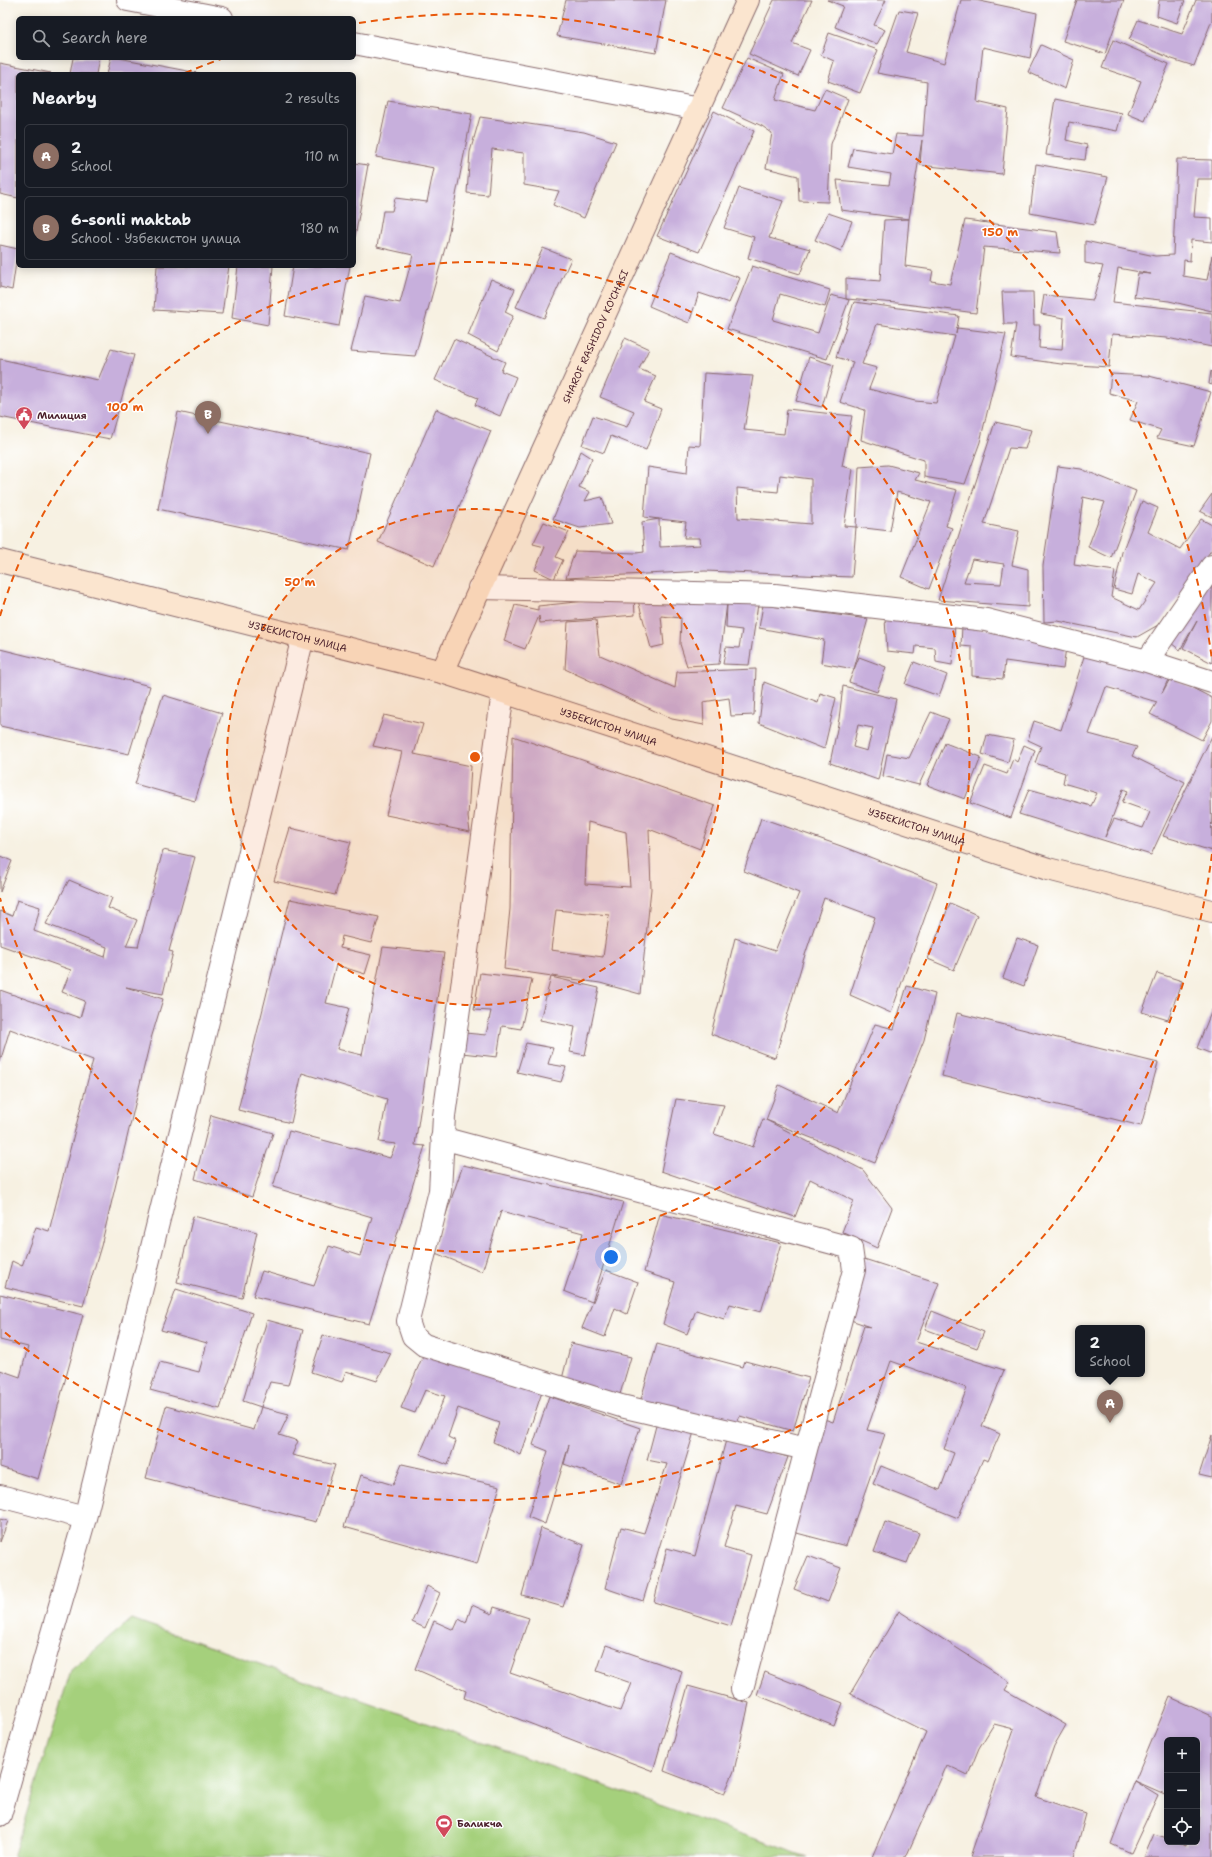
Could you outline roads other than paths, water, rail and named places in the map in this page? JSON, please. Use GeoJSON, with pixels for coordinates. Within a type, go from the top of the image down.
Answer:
{"type":"FeatureCollection","features":[{"type":"Feature","properties":{"kind":"main road","name":"SHAROF RASHIDOV KO'CHASI"},"geometry":{"type":"LineString","coordinates":[[442,672],[748,0]]}},
{"type":"Feature","properties":{"kind":"main road","name":"УЗБЕКИСТОН УЛИЦА"},"geometry":{"type":"LineString","coordinates":[[0,560],[442,672],[1048,869],[1212,910]]}},
{"type":"Feature","properties":{"kind":"street"},"geometry":{"type":"LineString","coordinates":[[128,0],[212,16]]}},
{"type":"Feature","properties":{"kind":"street"},"geometry":{"type":"LineString","coordinates":[[356,43],[699,109]]}},
{"type":"Feature","properties":{"kind":"street"},"geometry":{"type":"LineString","coordinates":[[1147,661],[1212,566]]}},
{"type":"Feature","properties":{"kind":"street"},"geometry":{"type":"LineString","coordinates":[[479,588],[775,595],[986,620],[1147,661],[1212,682]]}},
{"type":"Feature","properties":{"kind":"street"},"geometry":{"type":"LineString","coordinates":[[0,1815],[85,1518],[303,637]]}},
{"type":"Feature","properties":{"kind":"street"},"geometry":{"type":"LineString","coordinates":[[504,692],[444,1116],[440,1191],[408,1320],[414,1336],[424,1345],[621,1406],[806,1449]]}},
{"type":"Feature","properties":{"kind":"street"},"geometry":{"type":"LineString","coordinates":[[442,1138],[851,1248],[854,1270],[742,1689]]}},
{"type":"Feature","properties":{"kind":"street"},"geometry":{"type":"LineString","coordinates":[[0,1496],[85,1518]]}},
{"type":"Feature","properties":{"kind":"place","name":"Милиция"},"geometry":{"type":"Point","coordinates":[24,430]}},
{"type":"Feature","properties":{"kind":"place","name":"6-sonli maktab"},"geometry":{"type":"Point","coordinates":[208,434]}},
{"type":"Feature","properties":{"kind":"place","name":"2"},"geometry":{"type":"Point","coordinates":[1110,1423]}},
{"type":"Feature","properties":{"kind":"place","name":"Баликча"},"geometry":{"type":"Point","coordinates":[444,1838]}}]}
